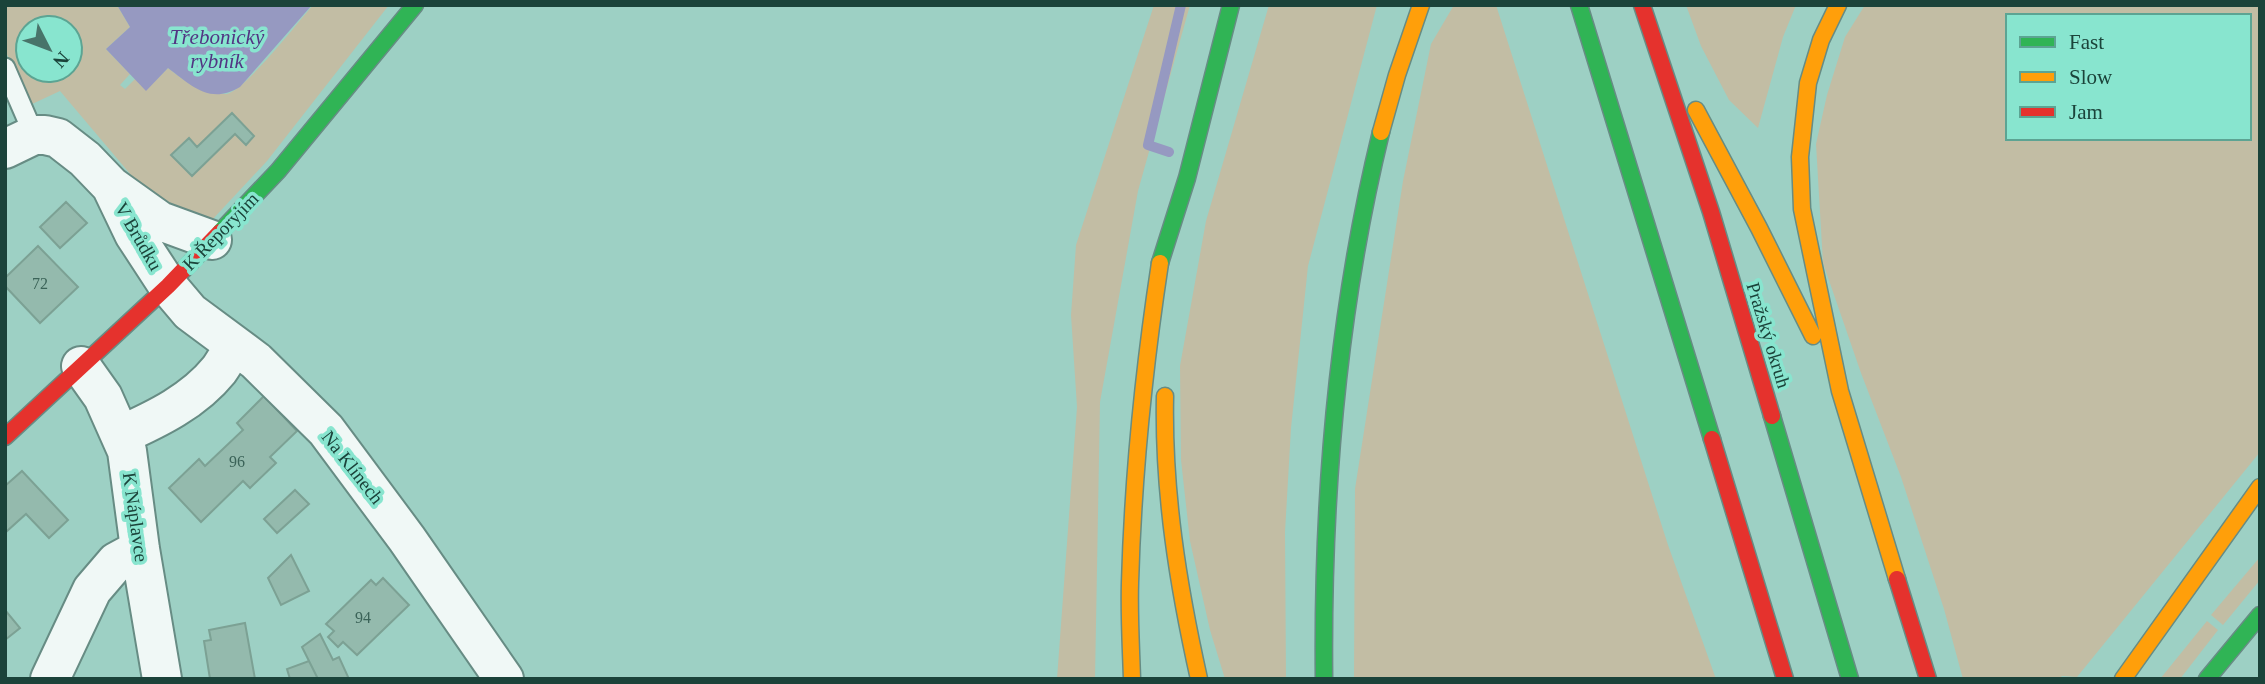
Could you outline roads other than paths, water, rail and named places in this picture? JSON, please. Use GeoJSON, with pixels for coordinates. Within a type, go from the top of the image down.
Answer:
{"type":"FeatureCollection","features":[{"type":"Feature","properties":{"kind":"main road","name":"K Řeporyjím"},"geometry":{"type":"LineString","coordinates":[[5,437],[168,286],[278,171],[415,5]]}},
{"type":"Feature","properties":{"kind":"main road"},"geometry":{"type":"LineString","coordinates":[[1132,679],[1130,584],[1142,404],[1160,264],[1187,178],[1231,5]]}},
{"type":"Feature","properties":{"kind":"main road"},"geometry":{"type":"LineString","coordinates":[[1324,679],[1322,601],[1325,512],[1340,350],[1375,159],[1388,107],[1421,5]]}},
{"type":"Feature","properties":{"kind":"main road"},"geometry":{"type":"LineString","coordinates":[[1579,5],[1784,679]]}},
{"type":"Feature","properties":{"kind":"main road"},"geometry":{"type":"LineString","coordinates":[[1838,5],[1821,40],[1808,83],[1802,129],[1800,187],[1806,234],[1840,391],[1928,679]]}},
{"type":"Feature","properties":{"kind":"main road"},"geometry":{"type":"LineString","coordinates":[[1644,12],[1759,228],[1840,391]]}},
{"type":"Feature","properties":{"kind":"main road","name":"Pražský okruh"},"geometry":{"type":"LineString","coordinates":[[1644,12],[1711,212],[1850,679]]}},
{"type":"Feature","properties":{"kind":"main road"},"geometry":{"type":"LineString","coordinates":[[1181,253],[1187,178]]}},
{"type":"Feature","properties":{"kind":"main road"},"geometry":{"type":"LineString","coordinates":[[1165,385],[1164,420],[1173,553],[1199,679]]}},
{"type":"Feature","properties":{"kind":"main road"},"geometry":{"type":"LineString","coordinates":[[2123,679],[2260,487]]}},
{"type":"Feature","properties":{"kind":"main road"},"geometry":{"type":"LineString","coordinates":[[2131,679],[2224,564]]}},
{"type":"Feature","properties":{"kind":"main road"},"geometry":{"type":"LineString","coordinates":[[2207,679],[2260,615]]}},
{"type":"Feature","properties":{"kind":"street","name":"V Brůdku"},"geometry":{"type":"LineString","coordinates":[[20,142],[46,135],[58,138],[111,186],[160,221],[212,240]]}},
{"type":"Feature","properties":{"kind":"street","name":"V Brůdku"},"geometry":{"type":"LineString","coordinates":[[111,186],[134,234],[168,286]]}},
{"type":"Feature","properties":{"kind":"street","name":"Na Klínech"},"geometry":{"type":"LineString","coordinates":[[168,286],[190,312],[256,361],[326,430],[407,539],[504,679]]}},
{"type":"Feature","properties":{"kind":"street"},"geometry":{"type":"LineString","coordinates":[[121,435],[188,399],[219,370],[234,346]]}},
{"type":"Feature","properties":{"kind":"street","name":"K Náplavce"},"geometry":{"type":"LineString","coordinates":[[81,366],[103,397],[127,451],[162,679]]}},
{"type":"Feature","properties":{"kind":"street"},"geometry":{"type":"LineString","coordinates":[[50,679],[92,590],[116,562],[140,549]]}},
{"type":"Feature","properties":{"kind":"lane"},"geometry":{"type":"LineString","coordinates":[[5,68],[20,142]]}},
{"type":"Feature","properties":{"kind":"water","name":"Třebonický rybník"},"geometry":{"type":"Polygon","coordinates":[[[117,5],[312,5],[240,87],[229,92],[210,94],[193,87],[168,68],[146,91],[106,49],[130,27],[117,5]]]}},
{"type":"Feature","properties":{"kind":"waterway"},"geometry":{"type":"LineString","coordinates":[[1169,152],[1148,145],[1181,5]]}}]}
